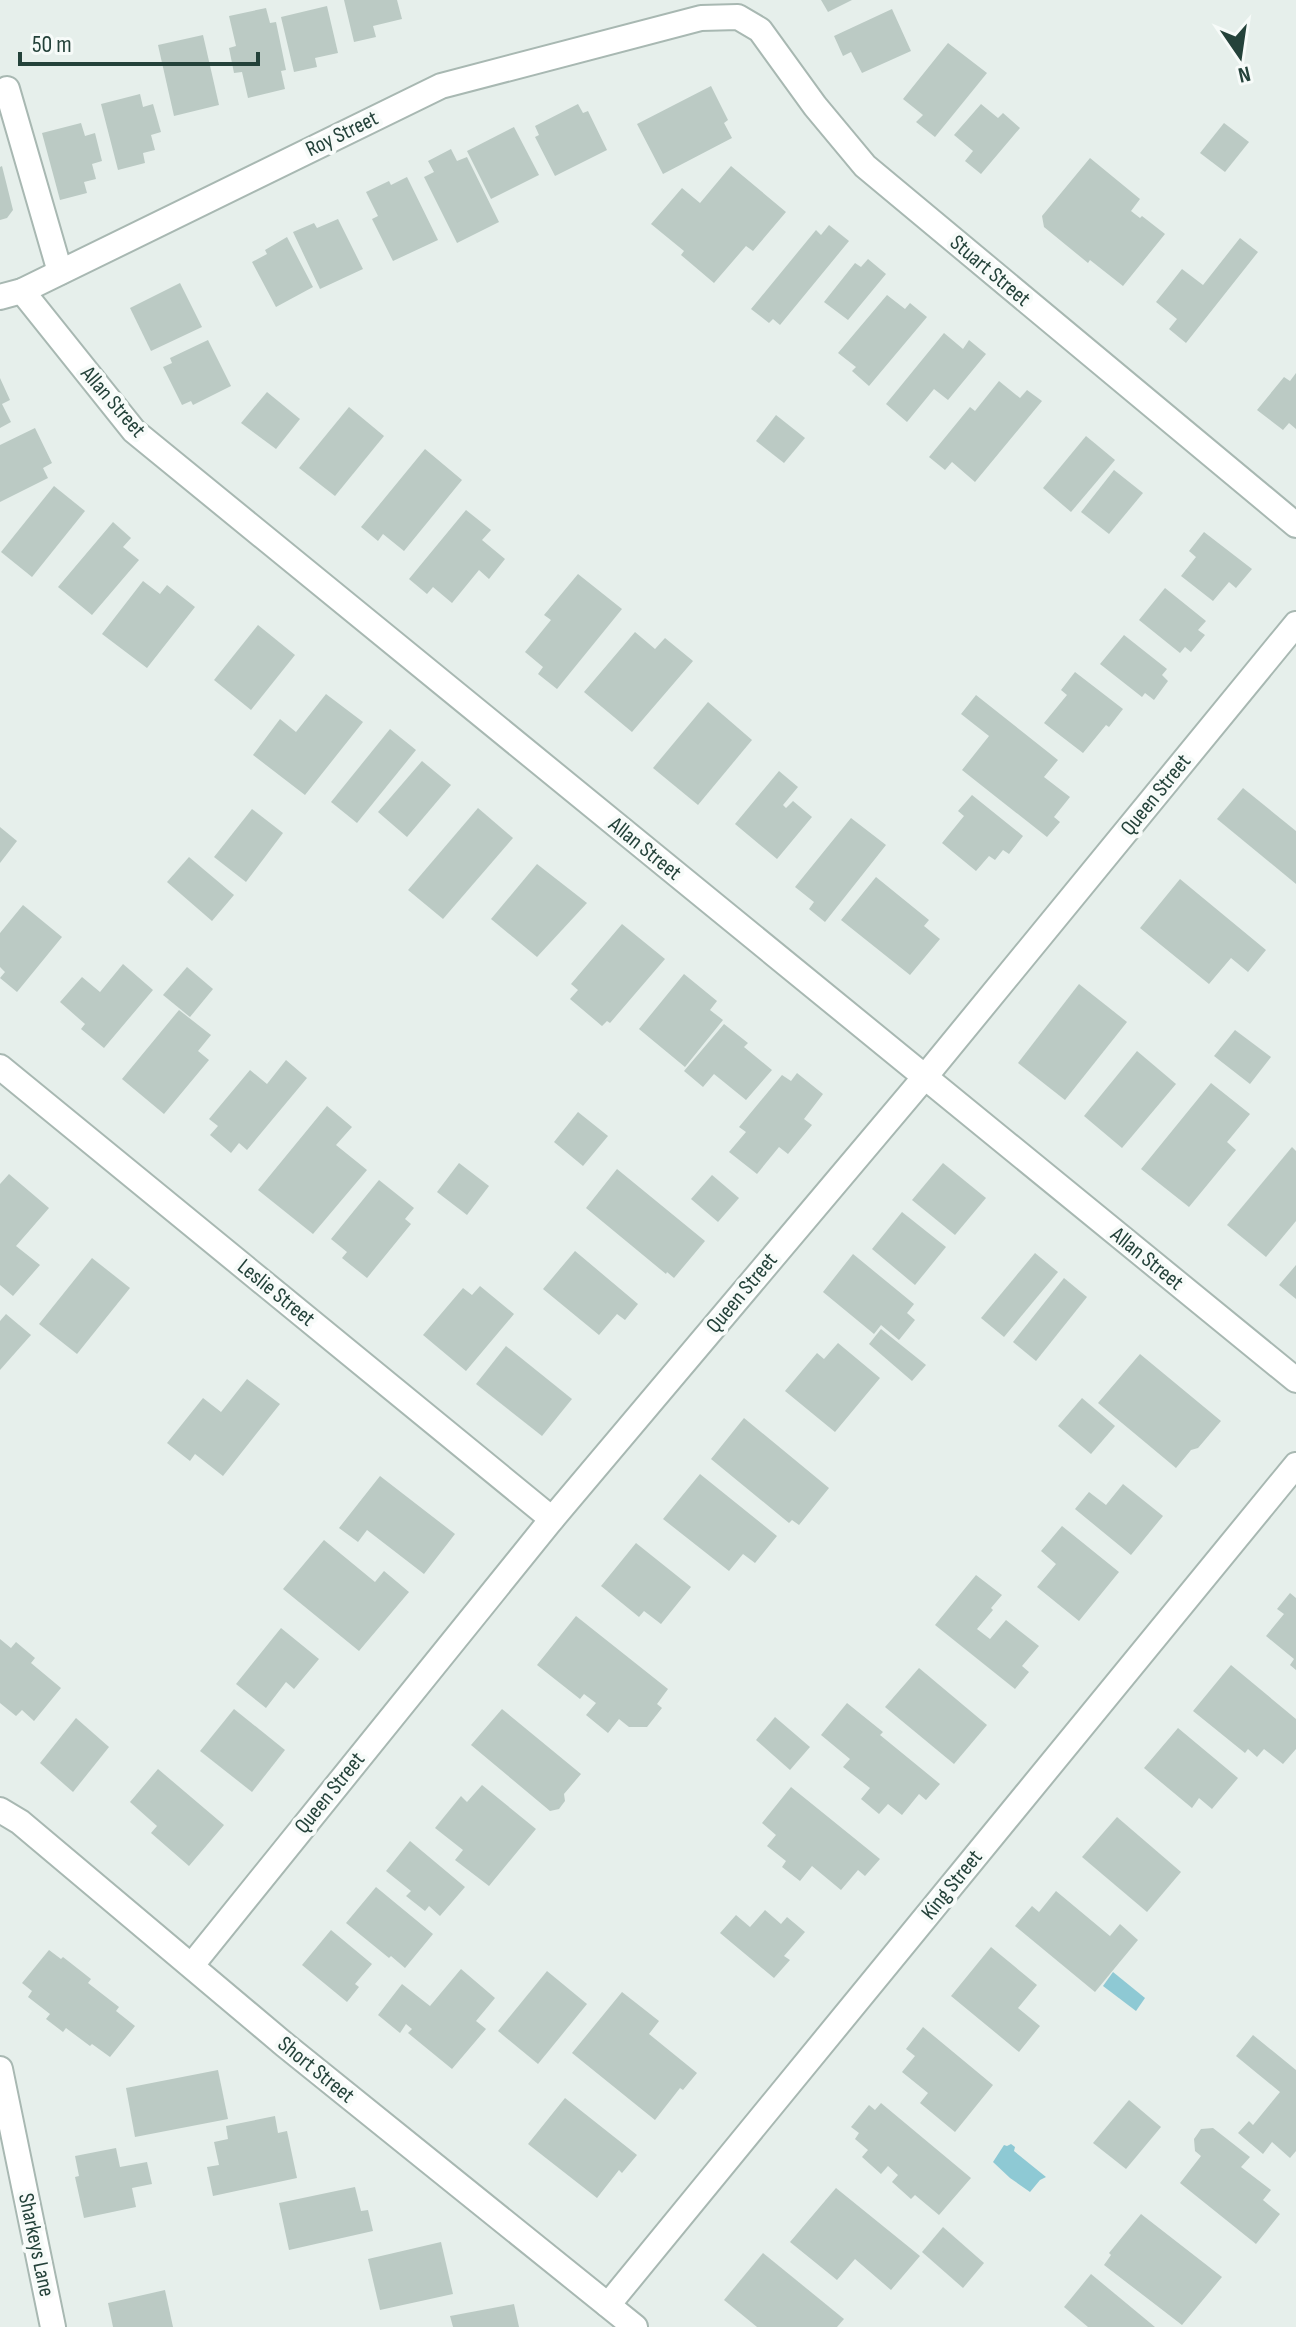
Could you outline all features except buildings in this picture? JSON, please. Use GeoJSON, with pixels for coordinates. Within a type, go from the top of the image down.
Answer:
{"type":"FeatureCollection","features":[{"type":"Feature","properties":{"kind":"street","name":"Stuart Street"},"geometry":{"type":"LineString","coordinates":[[701,18],[738,17],[760,30],[815,106],[865,166],[1296,525]]}},
{"type":"Feature","properties":{"kind":"street","name":"Roy Street"},"geometry":{"type":"LineString","coordinates":[[11,294],[441,86],[701,18]]}},
{"type":"Feature","properties":{"kind":"street"},"geometry":{"type":"LineString","coordinates":[[7,89],[60,272]]}},
{"type":"Feature","properties":{"kind":"street","name":"Allan Street"},"geometry":{"type":"LineString","coordinates":[[11,294],[134,431],[1296,1380]]}},
{"type":"Feature","properties":{"kind":"street","name":"Queen Street"},"geometry":{"type":"LineString","coordinates":[[192,1965],[552,1519],[924,1078],[1296,624]]}},
{"type":"Feature","properties":{"kind":"street","name":"Leslie Street"},"geometry":{"type":"LineString","coordinates":[[0,1067],[552,1519]]}},
{"type":"Feature","properties":{"kind":"street","name":"King Street"},"geometry":{"type":"LineString","coordinates":[[608,2305],[1296,1465]]}},
{"type":"Feature","properties":{"kind":"street","name":"Short Street"},"geometry":{"type":"LineString","coordinates":[[0,1810],[20,1822],[285,2045],[635,2327]]}},
{"type":"Feature","properties":{"kind":"street","name":"Sharkeys Lane"},"geometry":{"type":"LineString","coordinates":[[0,2069],[53,2327]]}},
{"type":"Feature","properties":{"kind":"water"},"geometry":{"type":"Polygon","coordinates":[[[1113,1972],[1145,1998],[1136,2011],[1103,1986],[1113,1972]]]}},
{"type":"Feature","properties":{"kind":"water"},"geometry":{"type":"Polygon","coordinates":[[[1004,2145],[1015,2147],[1014,2151],[1046,2177],[1030,2192],[993,2162],[1004,2145]]]}}]}
